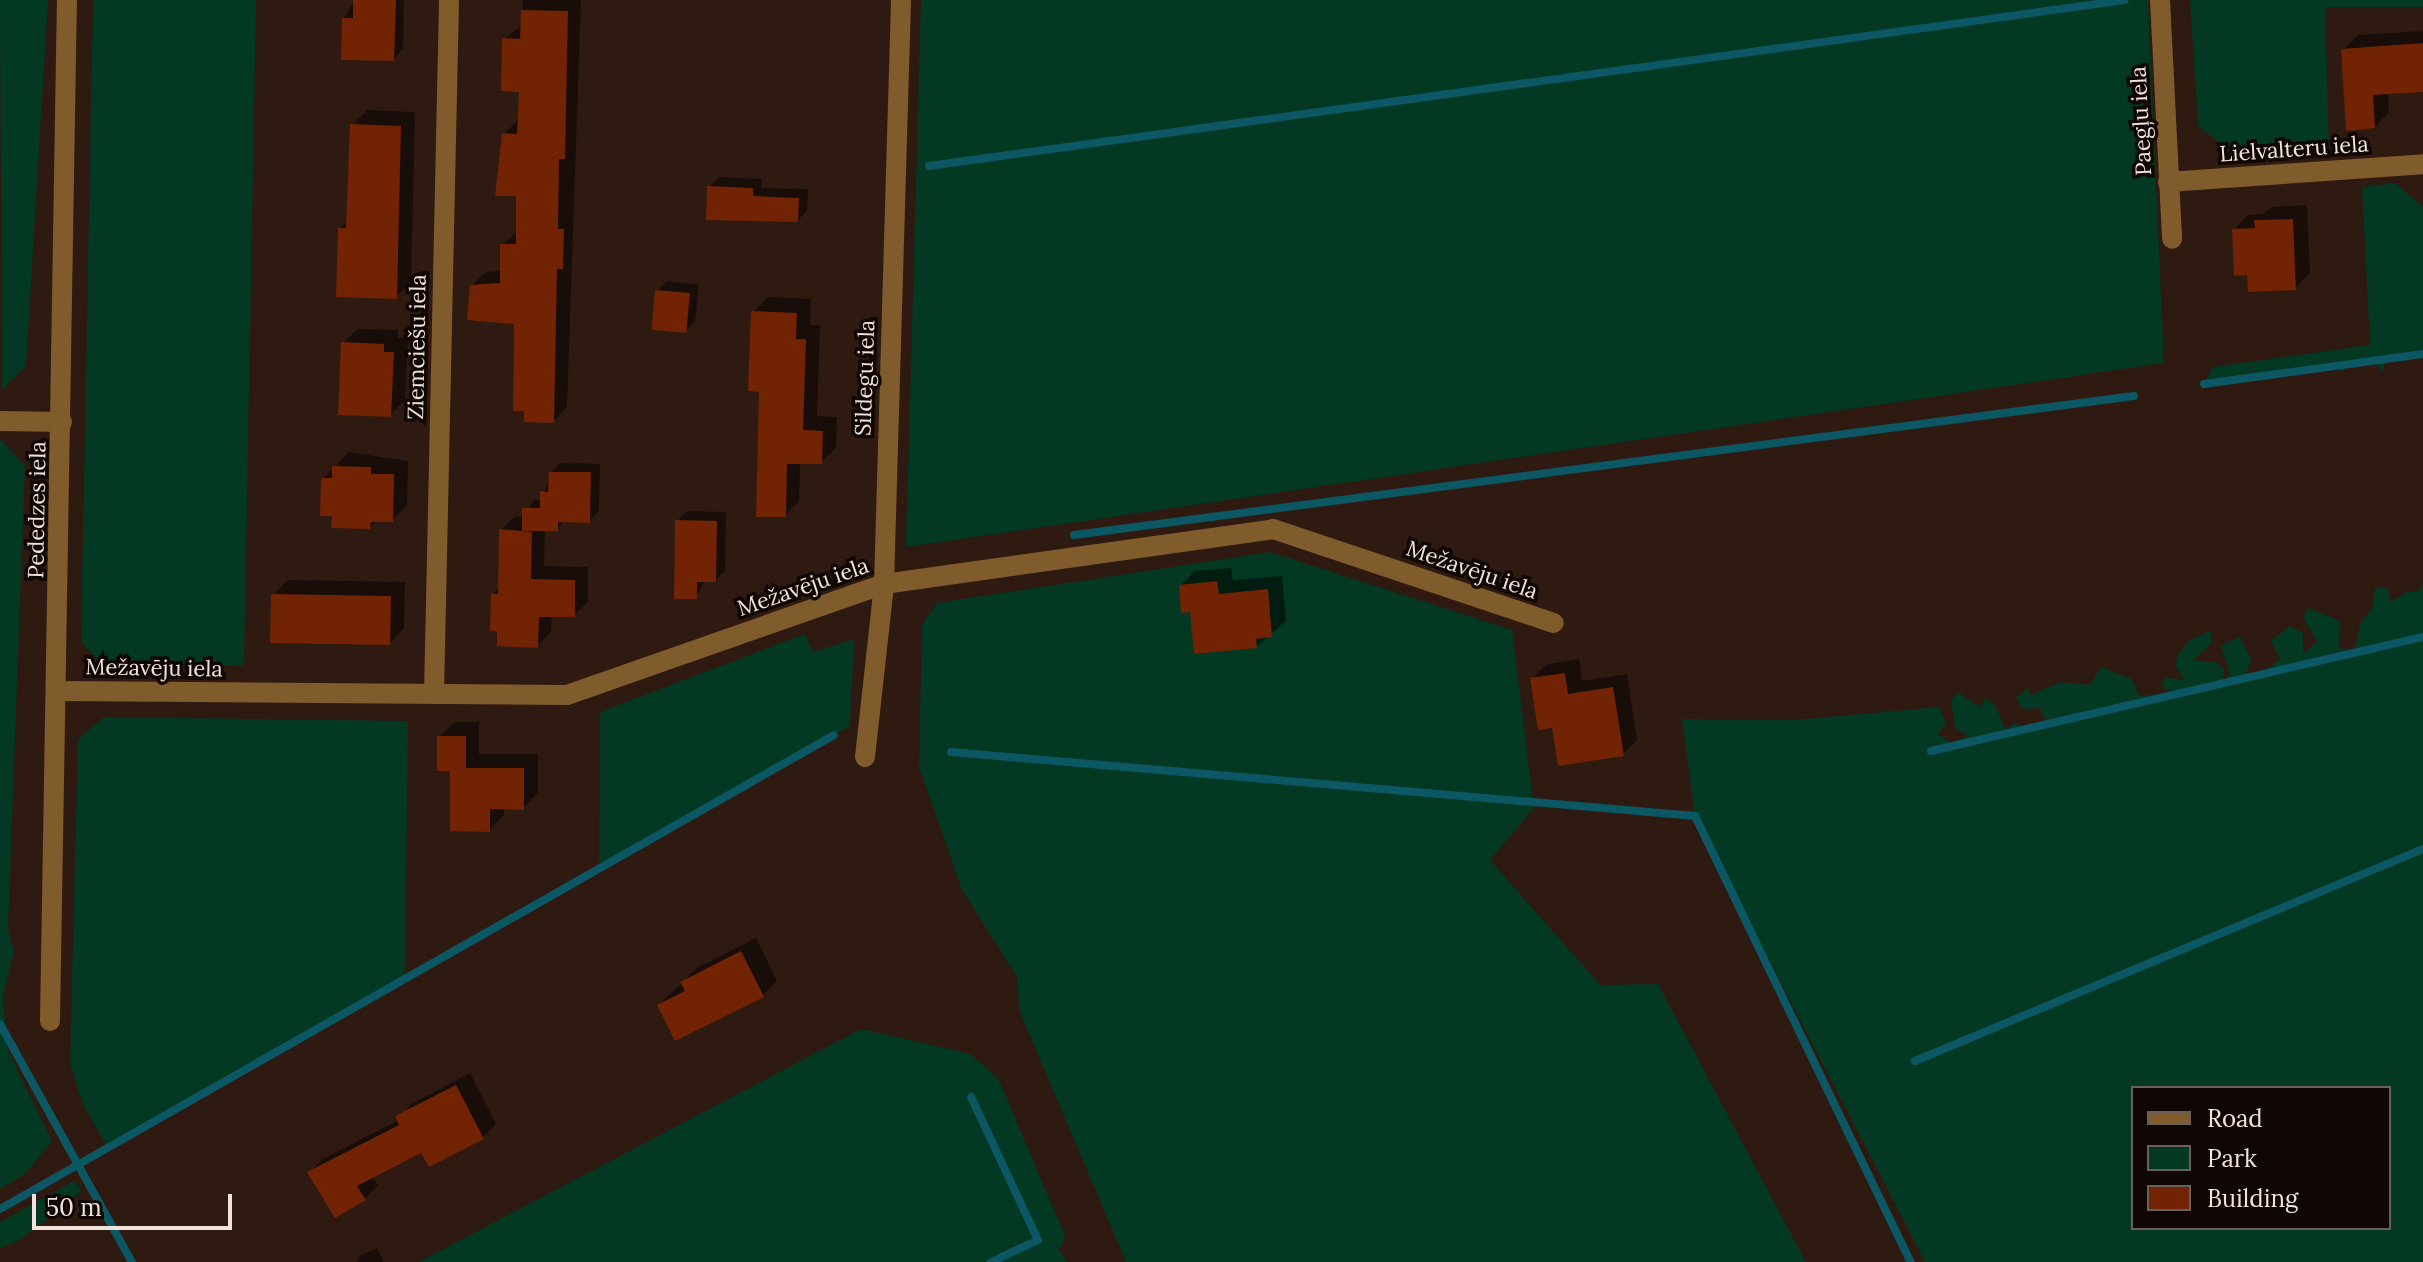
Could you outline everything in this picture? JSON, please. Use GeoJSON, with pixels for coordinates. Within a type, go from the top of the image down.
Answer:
{"type":"FeatureCollection","features":[{"type":"Feature","properties":{"kind":"street","name":"Pededzes iela"},"geometry":{"type":"LineString","coordinates":[[50,1021],[59,691],[67,0]]}},
{"type":"Feature","properties":{"kind":"street","name":"Ziemciešu iela"},"geometry":{"type":"LineString","coordinates":[[434,694],[449,0]]}},
{"type":"Feature","properties":{"kind":"street","name":"Sildegu iela"},"geometry":{"type":"LineString","coordinates":[[865,757],[884,584],[901,0]]}},
{"type":"Feature","properties":{"kind":"street","name":"Paegļu iela"},"geometry":{"type":"LineString","coordinates":[[2160,0],[2172,239]]}},
{"type":"Feature","properties":{"kind":"street","name":"Lielvalteru iela"},"geometry":{"type":"LineString","coordinates":[[2168,182],[2423,164]]}},
{"type":"Feature","properties":{"kind":"street"},"geometry":{"type":"LineString","coordinates":[[0,421],[62,422]]}},
{"type":"Feature","properties":{"kind":"street","name":"Mežavēju iela"},"geometry":{"type":"LineString","coordinates":[[59,691],[567,695],[884,584],[1273,529],[1554,623]]}},
{"type":"Feature","properties":{"kind":"green space"},"geometry":{"type":"Polygon","coordinates":[[[0,0],[48,0],[26,366],[2,390],[0,0]]]}},
{"type":"Feature","properties":{"kind":"green space"},"geometry":{"type":"Polygon","coordinates":[[[93,0],[256,0],[244,666],[102,665],[81,641],[93,0]]]}},
{"type":"Feature","properties":{"kind":"green space"},"geometry":{"type":"Polygon","coordinates":[[[921,0],[2148,0],[2164,363],[906,547],[921,0]]]}},
{"type":"Feature","properties":{"kind":"green space"},"geometry":{"type":"Polygon","coordinates":[[[2190,0],[2423,0],[2423,7],[2325,7],[2329,148],[2230,151],[2198,126],[2190,0]]]}},
{"type":"Feature","properties":{"kind":"green space"},"geometry":{"type":"Polygon","coordinates":[[[2395,183],[2423,207],[2423,351],[2386,356],[2383,372],[2371,359],[2350,361],[2342,373],[2333,362],[2204,384],[2213,367],[2370,345],[2362,187],[2395,183]]]}},
{"type":"Feature","properties":{"kind":"green space"},"geometry":{"type":"Polygon","coordinates":[[[0,439],[25,466],[8,929],[14,951],[3,995],[7,1049],[52,1141],[25,1174],[0,1189],[0,439]]]}},
{"type":"Feature","properties":{"kind":"green space"},"geometry":{"type":"Polygon","coordinates":[[[1270,552],[1512,630],[1534,808],[1490,860],[1600,985],[1658,984],[1806,1262],[1126,1262],[1019,1010],[1017,977],[962,890],[919,767],[922,625],[937,603],[1270,552]]]}},
{"type":"Feature","properties":{"kind":"green space"},"geometry":{"type":"Polygon","coordinates":[[[2423,583],[2423,1262],[1925,1262],[1695,816],[1682,719],[1794,720],[1939,707],[1946,723],[1938,734],[1951,743],[1968,736],[1955,728],[1951,700],[1958,692],[1980,707],[1985,698],[1995,705],[2006,730],[2015,723],[2030,731],[2045,719],[2040,708],[2022,709],[2016,697],[2028,688],[2031,695],[2061,682],[2090,685],[2101,667],[2132,679],[2139,696],[2172,693],[2161,685],[2165,677],[2184,681],[2176,667],[2177,656],[2190,640],[2211,631],[2211,644],[2193,660],[2216,662],[2224,670],[2223,681],[2230,674],[2221,646],[2240,636],[2251,660],[2246,674],[2261,674],[2280,659],[2271,641],[2289,626],[2303,633],[2303,654],[2317,641],[2303,618],[2308,608],[2340,621],[2339,648],[2354,651],[2361,621],[2372,609],[2375,588],[2387,587],[2390,602],[2407,592],[2418,592],[2423,583]]]}},
{"type":"Feature","properties":{"kind":"green space"},"geometry":{"type":"Polygon","coordinates":[[[805,634],[813,652],[854,639],[850,726],[599,869],[600,712],[805,634]]]}},
{"type":"Feature","properties":{"kind":"green space"},"geometry":{"type":"Polygon","coordinates":[[[104,717],[408,721],[405,979],[108,1148],[83,1105],[70,1064],[78,739],[104,717]]]}},
{"type":"Feature","properties":{"kind":"green space"},"geometry":{"type":"Polygon","coordinates":[[[861,1029],[971,1054],[999,1080],[1065,1236],[1059,1251],[1068,1262],[419,1262],[861,1029]]]}},
{"type":"Feature","properties":{"kind":"green space"},"geometry":{"type":"Polygon","coordinates":[[[74,1181],[82,1191],[20,1240],[0,1248],[0,1222],[74,1181]]]}},
{"type":"Feature","properties":{"kind":"building"},"geometry":{"type":"Polygon","coordinates":[[[353,0],[396,0],[394,61],[341,60],[342,18],[353,18],[353,0]]]}},
{"type":"Feature","properties":{"kind":"building"},"geometry":{"type":"Polygon","coordinates":[[[521,10],[568,11],[565,159],[559,159],[558,229],[564,229],[563,269],[557,269],[554,423],[524,422],[524,411],[513,411],[514,324],[467,320],[470,285],[500,283],[500,244],[516,244],[516,196],[495,196],[502,133],[517,134],[519,92],[501,91],[502,38],[520,39],[521,10]]]}},
{"type":"Feature","properties":{"kind":"building"},"geometry":{"type":"Polygon","coordinates":[[[2423,43],[2423,92],[2373,95],[2375,128],[2346,131],[2341,49],[2423,43]]]}},
{"type":"Feature","properties":{"kind":"building"},"geometry":{"type":"Polygon","coordinates":[[[350,124],[401,126],[397,299],[336,297],[338,228],[346,228],[350,124]]]}},
{"type":"Feature","properties":{"kind":"building"},"geometry":{"type":"Polygon","coordinates":[[[707,186],[753,188],[753,196],[799,198],[798,222],[706,220],[707,186]]]}},
{"type":"Feature","properties":{"kind":"building"},"geometry":{"type":"Polygon","coordinates":[[[2293,219],[2296,290],[2248,292],[2247,275],[2234,276],[2232,229],[2255,228],[2254,220],[2293,219]]]}},
{"type":"Feature","properties":{"kind":"building"},"geometry":{"type":"Polygon","coordinates":[[[655,290],[690,293],[686,333],[652,330],[655,290]]]}},
{"type":"Feature","properties":{"kind":"building"},"geometry":{"type":"Polygon","coordinates":[[[751,311],[797,313],[796,339],[806,339],[803,430],[823,431],[822,464],[787,464],[786,517],[756,517],[759,392],[748,391],[751,311]]]}},
{"type":"Feature","properties":{"kind":"building"},"geometry":{"type":"Polygon","coordinates":[[[341,342],[384,344],[384,352],[394,352],[391,417],[338,415],[341,342]]]}},
{"type":"Feature","properties":{"kind":"building"},"geometry":{"type":"Polygon","coordinates":[[[332,466],[371,467],[371,474],[394,474],[393,522],[371,522],[370,529],[331,528],[332,516],[320,516],[321,478],[332,478],[332,466]]]}},
{"type":"Feature","properties":{"kind":"building"},"geometry":{"type":"Polygon","coordinates":[[[549,472],[591,472],[590,523],[558,522],[558,531],[522,531],[522,508],[540,508],[540,491],[548,492],[549,472]]]}},
{"type":"Feature","properties":{"kind":"building"},"geometry":{"type":"Polygon","coordinates":[[[675,520],[717,521],[716,582],[697,582],[697,599],[674,599],[675,520]]]}},
{"type":"Feature","properties":{"kind":"building"},"geometry":{"type":"Polygon","coordinates":[[[499,529],[532,532],[531,579],[575,580],[575,617],[539,617],[538,648],[497,646],[497,631],[490,631],[491,594],[498,594],[499,529]]]}},
{"type":"Feature","properties":{"kind":"building"},"geometry":{"type":"Polygon","coordinates":[[[1217,581],[1219,594],[1268,589],[1272,637],[1256,639],[1257,648],[1194,654],[1190,612],[1181,613],[1179,585],[1217,581]]]}},
{"type":"Feature","properties":{"kind":"building"},"geometry":{"type":"Polygon","coordinates":[[[271,594],[391,596],[390,645],[270,643],[271,594]]]}},
{"type":"Feature","properties":{"kind":"building"},"geometry":{"type":"Polygon","coordinates":[[[1565,673],[1568,694],[1613,687],[1624,756],[1558,766],[1552,728],[1538,730],[1530,678],[1565,673]]]}},
{"type":"Feature","properties":{"kind":"building"},"geometry":{"type":"Polygon","coordinates":[[[437,736],[466,736],[466,768],[524,768],[524,810],[490,809],[490,832],[450,831],[450,771],[437,771],[437,736]]]}},
{"type":"Feature","properties":{"kind":"building"},"geometry":{"type":"Polygon","coordinates":[[[741,951],[764,997],[675,1041],[657,1005],[685,991],[680,982],[741,951]]]}},
{"type":"Feature","properties":{"kind":"building"},"geometry":{"type":"Polygon","coordinates":[[[456,1085],[484,1139],[429,1167],[421,1153],[357,1186],[366,1200],[335,1218],[307,1172],[399,1125],[395,1116],[456,1085]]]}},
{"type":"Feature","properties":{"kind":"waterway"},"geometry":{"type":"LineString","coordinates":[[929,166],[2125,0]]}},
{"type":"Feature","properties":{"kind":"waterway"},"geometry":{"type":"LineString","coordinates":[[2204,384],[2423,354]]}},
{"type":"Feature","properties":{"kind":"waterway"},"geometry":{"type":"LineString","coordinates":[[1074,535],[2134,396]]}},
{"type":"Feature","properties":{"kind":"waterway"},"geometry":{"type":"LineString","coordinates":[[1931,751],[2423,637]]}},
{"type":"Feature","properties":{"kind":"waterway"},"geometry":{"type":"LineString","coordinates":[[0,1209],[834,735]]}},
{"type":"Feature","properties":{"kind":"waterway"},"geometry":{"type":"LineString","coordinates":[[951,752],[1695,816],[1911,1262]]}},
{"type":"Feature","properties":{"kind":"waterway"},"geometry":{"type":"LineString","coordinates":[[1915,1061],[2423,849]]}},
{"type":"Feature","properties":{"kind":"waterway"},"geometry":{"type":"LineString","coordinates":[[0,1024],[132,1262]]}},
{"type":"Feature","properties":{"kind":"waterway"},"geometry":{"type":"LineString","coordinates":[[971,1097],[1038,1240],[991,1262]]}}]}
